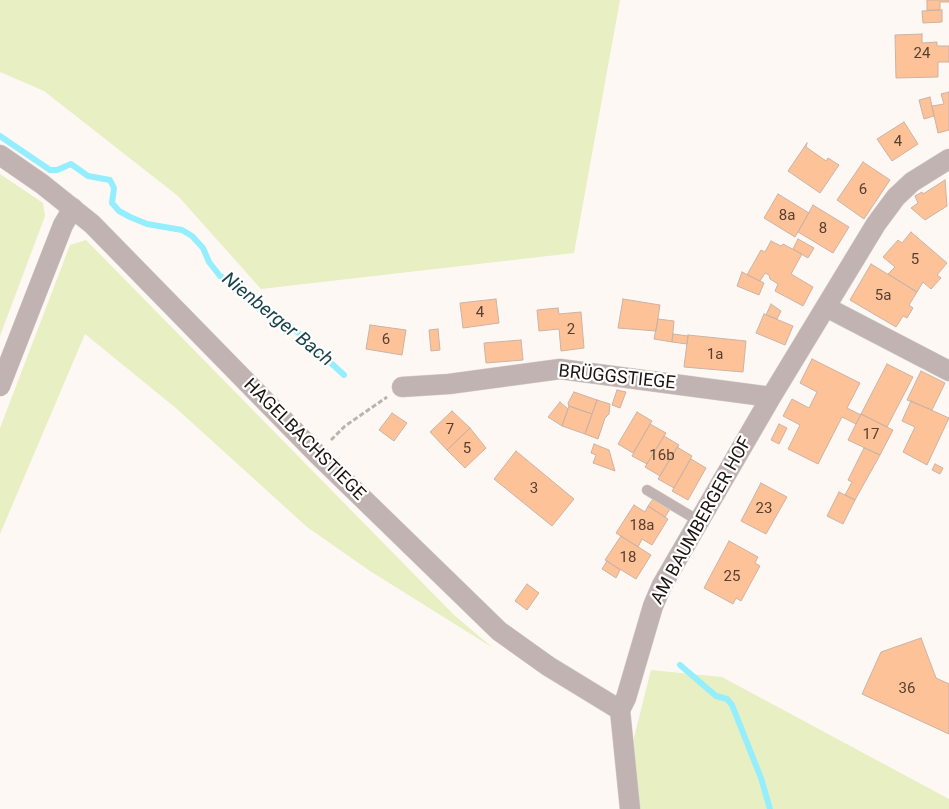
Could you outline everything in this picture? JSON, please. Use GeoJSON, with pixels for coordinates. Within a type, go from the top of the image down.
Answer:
{"type":"FeatureCollection","features":[{"type":"Feature","properties":{"kind":"street","name":"HAGELBACHSTIEGE"},"geometry":{"type":"LineString","coordinates":[[0,155],[73,208],[114,245],[317,454],[499,631],[548,666],[620,710]]}},
{"type":"Feature","properties":{"kind":"street","name":"AM BAUMBERGER HOF"},"geometry":{"type":"LineString","coordinates":[[630,809],[620,710],[626,698],[637,656],[653,606],[662,585],[851,263],[896,197],[912,182],[949,159]]}},
{"type":"Feature","properties":{"kind":"street"},"geometry":{"type":"LineString","coordinates":[[0,386],[63,225],[73,208]]}},
{"type":"Feature","properties":{"kind":"street"},"geometry":{"type":"LineString","coordinates":[[826,307],[949,371]]}},
{"type":"Feature","properties":{"kind":"street","name":"BRÜGGSTIEGE"},"geometry":{"type":"LineString","coordinates":[[402,387],[448,384],[560,369],[772,397]]}},
{"type":"Feature","properties":{"kind":"lane"},"geometry":{"type":"LineString","coordinates":[[647,490],[700,521]]}},
{"type":"Feature","properties":{"kind":"path"},"geometry":{"type":"LineString","coordinates":[[317,454],[345,426],[402,387]]}},
{"type":"Feature","properties":{"kind":"green space"},"geometry":{"type":"Polygon","coordinates":[[[0,0],[620,0],[574,253],[261,289],[178,196],[44,91],[0,72],[0,0]]]}},
{"type":"Feature","properties":{"kind":"green space"},"geometry":{"type":"Polygon","coordinates":[[[0,174],[43,203],[45,216],[0,336],[0,174]]]}},
{"type":"Feature","properties":{"kind":"green space"},"geometry":{"type":"Polygon","coordinates":[[[86,240],[454,615],[493,648],[370,571],[307,527],[177,409],[85,334],[0,534],[0,428],[70,245],[86,240]]]}},
{"type":"Feature","properties":{"kind":"green space"},"geometry":{"type":"Polygon","coordinates":[[[651,670],[722,677],[949,799],[949,809],[634,809],[628,761],[651,670]]]}},
{"type":"Feature","properties":{"kind":"building"},"geometry":{"type":"Polygon","coordinates":[[[927,0],[949,0],[949,2],[940,2],[940,10],[927,10],[927,0]]]}},
{"type":"Feature","properties":{"kind":"building"},"geometry":{"type":"Polygon","coordinates":[[[942,10],[942,22],[923,23],[922,11],[942,10]]]}},
{"type":"Feature","properties":{"kind":"building"},"geometry":{"type":"Polygon","coordinates":[[[922,34],[922,43],[937,42],[937,46],[949,46],[949,62],[938,62],[938,77],[896,78],[895,35],[922,34]]]}},
{"type":"Feature","properties":{"kind":"building"},"geometry":{"type":"Polygon","coordinates":[[[949,92],[949,130],[938,133],[932,106],[944,104],[941,94],[949,92]]]}},
{"type":"Feature","properties":{"kind":"building"},"geometry":{"type":"Polygon","coordinates":[[[930,97],[934,116],[924,119],[919,100],[930,97]]]}},
{"type":"Feature","properties":{"kind":"building"},"geometry":{"type":"Polygon","coordinates":[[[904,122],[918,144],[892,161],[877,139],[904,122]]]}},
{"type":"Feature","properties":{"kind":"building"},"geometry":{"type":"Polygon","coordinates":[[[807,143],[806,147],[826,161],[828,158],[839,165],[820,193],[788,171],[807,143]]]}},
{"type":"Feature","properties":{"kind":"building"},"geometry":{"type":"Polygon","coordinates":[[[863,162],[890,180],[864,219],[837,200],[863,162]]]}},
{"type":"Feature","properties":{"kind":"building"},"geometry":{"type":"Polygon","coordinates":[[[945,180],[947,206],[925,220],[911,208],[918,203],[915,196],[922,192],[923,194],[945,180]]]}},
{"type":"Feature","properties":{"kind":"building"},"geometry":{"type":"Polygon","coordinates":[[[778,194],[809,213],[795,237],[764,218],[778,194]]]}},
{"type":"Feature","properties":{"kind":"building"},"geometry":{"type":"Polygon","coordinates":[[[813,205],[849,227],[833,253],[798,232],[813,205]]]}},
{"type":"Feature","properties":{"kind":"building"},"geometry":{"type":"Polygon","coordinates":[[[911,232],[947,263],[937,275],[941,278],[931,289],[923,282],[917,292],[888,274],[895,267],[883,257],[898,240],[902,243],[911,232]]]}},
{"type":"Feature","properties":{"kind":"building"},"geometry":{"type":"Polygon","coordinates":[[[798,239],[814,248],[808,258],[793,249],[798,239]]]}},
{"type":"Feature","properties":{"kind":"building"},"geometry":{"type":"Polygon","coordinates":[[[771,241],[781,246],[783,244],[802,254],[791,274],[813,287],[803,306],[775,291],[778,284],[770,279],[769,275],[765,273],[760,281],[747,275],[761,250],[765,252],[771,241]]]}},
{"type":"Feature","properties":{"kind":"building"},"geometry":{"type":"Polygon","coordinates":[[[871,264],[917,292],[909,305],[913,308],[907,318],[903,316],[896,327],[850,300],[871,264]]]}},
{"type":"Feature","properties":{"kind":"building"},"geometry":{"type":"Polygon","coordinates":[[[742,272],[764,283],[759,295],[737,286],[742,272]]]}},
{"type":"Feature","properties":{"kind":"building"},"geometry":{"type":"Polygon","coordinates":[[[496,299],[499,323],[463,328],[460,303],[496,299]]]}},
{"type":"Feature","properties":{"kind":"building"},"geometry":{"type":"Polygon","coordinates":[[[623,299],[660,305],[656,331],[618,328],[623,299]]]}},
{"type":"Feature","properties":{"kind":"building"},"geometry":{"type":"Polygon","coordinates":[[[771,304],[781,311],[777,319],[766,315],[771,304]]]}},
{"type":"Feature","properties":{"kind":"building"},"geometry":{"type":"Polygon","coordinates":[[[558,308],[559,314],[581,312],[584,348],[561,351],[559,329],[539,331],[537,310],[558,308]]]}},
{"type":"Feature","properties":{"kind":"building"},"geometry":{"type":"Polygon","coordinates":[[[764,314],[793,326],[785,345],[756,333],[764,314]]]}},
{"type":"Feature","properties":{"kind":"building"},"geometry":{"type":"Polygon","coordinates":[[[658,319],[674,321],[672,342],[654,339],[658,319]]]}},
{"type":"Feature","properties":{"kind":"building"},"geometry":{"type":"Polygon","coordinates":[[[370,325],[406,330],[402,355],[366,349],[370,325]]]}},
{"type":"Feature","properties":{"kind":"building"},"geometry":{"type":"Polygon","coordinates":[[[438,329],[440,350],[431,351],[429,330],[438,329]]]}},
{"type":"Feature","properties":{"kind":"building"},"geometry":{"type":"Polygon","coordinates":[[[673,334],[688,336],[687,344],[672,342],[673,334]]]}},
{"type":"Feature","properties":{"kind":"building"},"geometry":{"type":"Polygon","coordinates":[[[688,335],[746,341],[743,372],[684,367],[688,335]]]}},
{"type":"Feature","properties":{"kind":"building"},"geometry":{"type":"Polygon","coordinates":[[[521,340],[523,360],[486,363],[484,343],[521,340]]]}},
{"type":"Feature","properties":{"kind":"building"},"geometry":{"type":"Polygon","coordinates":[[[812,359],[860,383],[847,408],[861,415],[856,424],[842,417],[818,464],[788,449],[800,425],[783,416],[792,399],[809,408],[817,392],[800,383],[812,359]]]}},
{"type":"Feature","properties":{"kind":"building"},"geometry":{"type":"Polygon","coordinates":[[[887,364],[913,377],[887,427],[861,414],[887,364]]]}},
{"type":"Feature","properties":{"kind":"building"},"geometry":{"type":"Polygon","coordinates":[[[921,371],[945,383],[932,410],[907,400],[921,371]]]}},
{"type":"Feature","properties":{"kind":"building"},"geometry":{"type":"Polygon","coordinates":[[[617,390],[626,392],[620,408],[612,405],[617,390]]]}},
{"type":"Feature","properties":{"kind":"building"},"geometry":{"type":"Polygon","coordinates":[[[574,392],[597,400],[592,414],[569,406],[568,403],[574,392]]]}},
{"type":"Feature","properties":{"kind":"building"},"geometry":{"type":"Polygon","coordinates":[[[597,400],[610,404],[609,414],[605,418],[598,439],[585,434],[597,400]]]}},
{"type":"Feature","properties":{"kind":"building"},"geometry":{"type":"Polygon","coordinates":[[[911,401],[949,418],[927,465],[903,452],[915,427],[902,421],[911,401]]]}},
{"type":"Feature","properties":{"kind":"building"},"geometry":{"type":"Polygon","coordinates":[[[560,402],[568,409],[562,426],[548,417],[560,402]]]}},
{"type":"Feature","properties":{"kind":"building"},"geometry":{"type":"Polygon","coordinates":[[[569,406],[592,414],[585,434],[562,426],[569,406]]]}},
{"type":"Feature","properties":{"kind":"building"},"geometry":{"type":"Polygon","coordinates":[[[452,411],[470,428],[447,450],[430,432],[452,411]]]}},
{"type":"Feature","properties":{"kind":"building"},"geometry":{"type":"Polygon","coordinates":[[[637,412],[652,421],[633,453],[618,444],[637,412]]]}},
{"type":"Feature","properties":{"kind":"building"},"geometry":{"type":"Polygon","coordinates":[[[392,413],[407,423],[394,441],[379,430],[392,413]]]}},
{"type":"Feature","properties":{"kind":"building"},"geometry":{"type":"Polygon","coordinates":[[[861,414],[893,430],[880,455],[848,440],[861,414]]]}},
{"type":"Feature","properties":{"kind":"building"},"geometry":{"type":"Polygon","coordinates":[[[650,424],[666,433],[647,464],[632,456],[650,424]]]}},
{"type":"Feature","properties":{"kind":"building"},"geometry":{"type":"Polygon","coordinates":[[[779,424],[787,428],[779,444],[771,440],[779,424]]]}},
{"type":"Feature","properties":{"kind":"building"},"geometry":{"type":"Polygon","coordinates":[[[470,428],[486,448],[465,468],[447,450],[470,428]]]}},
{"type":"Feature","properties":{"kind":"building"},"geometry":{"type":"Polygon","coordinates":[[[664,436],[679,445],[660,476],[645,467],[664,436]]]}},
{"type":"Feature","properties":{"kind":"building"},"geometry":{"type":"Polygon","coordinates":[[[594,444],[609,450],[615,471],[593,463],[596,455],[591,453],[594,444]]]}},
{"type":"Feature","properties":{"kind":"building"},"geometry":{"type":"Polygon","coordinates":[[[677,447],[692,456],[674,488],[658,479],[677,447]]]}},
{"type":"Feature","properties":{"kind":"building"},"geometry":{"type":"Polygon","coordinates":[[[864,448],[880,455],[855,500],[845,495],[852,482],[848,480],[864,448]]]}},
{"type":"Feature","properties":{"kind":"building"},"geometry":{"type":"Polygon","coordinates":[[[516,451],[574,499],[552,526],[494,479],[516,451]]]}},
{"type":"Feature","properties":{"kind":"building"},"geometry":{"type":"Polygon","coordinates":[[[691,459],[706,468],[688,500],[672,491],[691,459]]]}},
{"type":"Feature","properties":{"kind":"building"},"geometry":{"type":"Polygon","coordinates":[[[935,464],[943,468],[940,474],[932,470],[935,464]]]}},
{"type":"Feature","properties":{"kind":"building"},"geometry":{"type":"Polygon","coordinates":[[[761,483],[787,497],[766,534],[741,521],[761,483]]]}},
{"type":"Feature","properties":{"kind":"building"},"geometry":{"type":"Polygon","coordinates":[[[839,492],[855,500],[843,524],[827,516],[839,492]]]}},
{"type":"Feature","properties":{"kind":"building"},"geometry":{"type":"Polygon","coordinates":[[[653,499],[670,509],[665,517],[648,506],[653,499]]]}},
{"type":"Feature","properties":{"kind":"building"},"geometry":{"type":"Polygon","coordinates":[[[634,505],[645,512],[648,506],[668,519],[652,545],[642,539],[638,547],[616,533],[634,505]]]}},
{"type":"Feature","properties":{"kind":"building"},"geometry":{"type":"Polygon","coordinates":[[[621,536],[651,555],[636,579],[605,560],[621,536]]]}},
{"type":"Feature","properties":{"kind":"building"},"geometry":{"type":"Polygon","coordinates":[[[729,541],[758,557],[755,563],[760,566],[741,601],[736,598],[733,604],[704,588],[729,541]]]}},
{"type":"Feature","properties":{"kind":"building"},"geometry":{"type":"Polygon","coordinates":[[[607,561],[620,570],[616,578],[602,569],[607,561]]]}},
{"type":"Feature","properties":{"kind":"building"},"geometry":{"type":"Polygon","coordinates":[[[527,584],[539,593],[527,610],[515,601],[527,584]]]}},
{"type":"Feature","properties":{"kind":"building"},"geometry":{"type":"Polygon","coordinates":[[[921,638],[936,678],[949,684],[949,734],[862,694],[881,652],[921,638]]]}},
{"type":"Feature","properties":{"kind":"waterway","name":"Nienberger Bach"},"geometry":{"type":"LineString","coordinates":[[0,136],[50,170],[57,170],[71,164],[88,176],[110,180],[114,188],[112,203],[119,211],[147,224],[182,230],[192,236],[203,248],[209,262],[220,276],[245,292],[260,310],[278,317],[291,326],[344,375]]}},
{"type":"Feature","properties":{"kind":"waterway","name":"Nienberger Bach"},"geometry":{"type":"LineString","coordinates":[[680,665],[716,696],[727,699],[732,705],[761,778],[770,809]]}}]}
